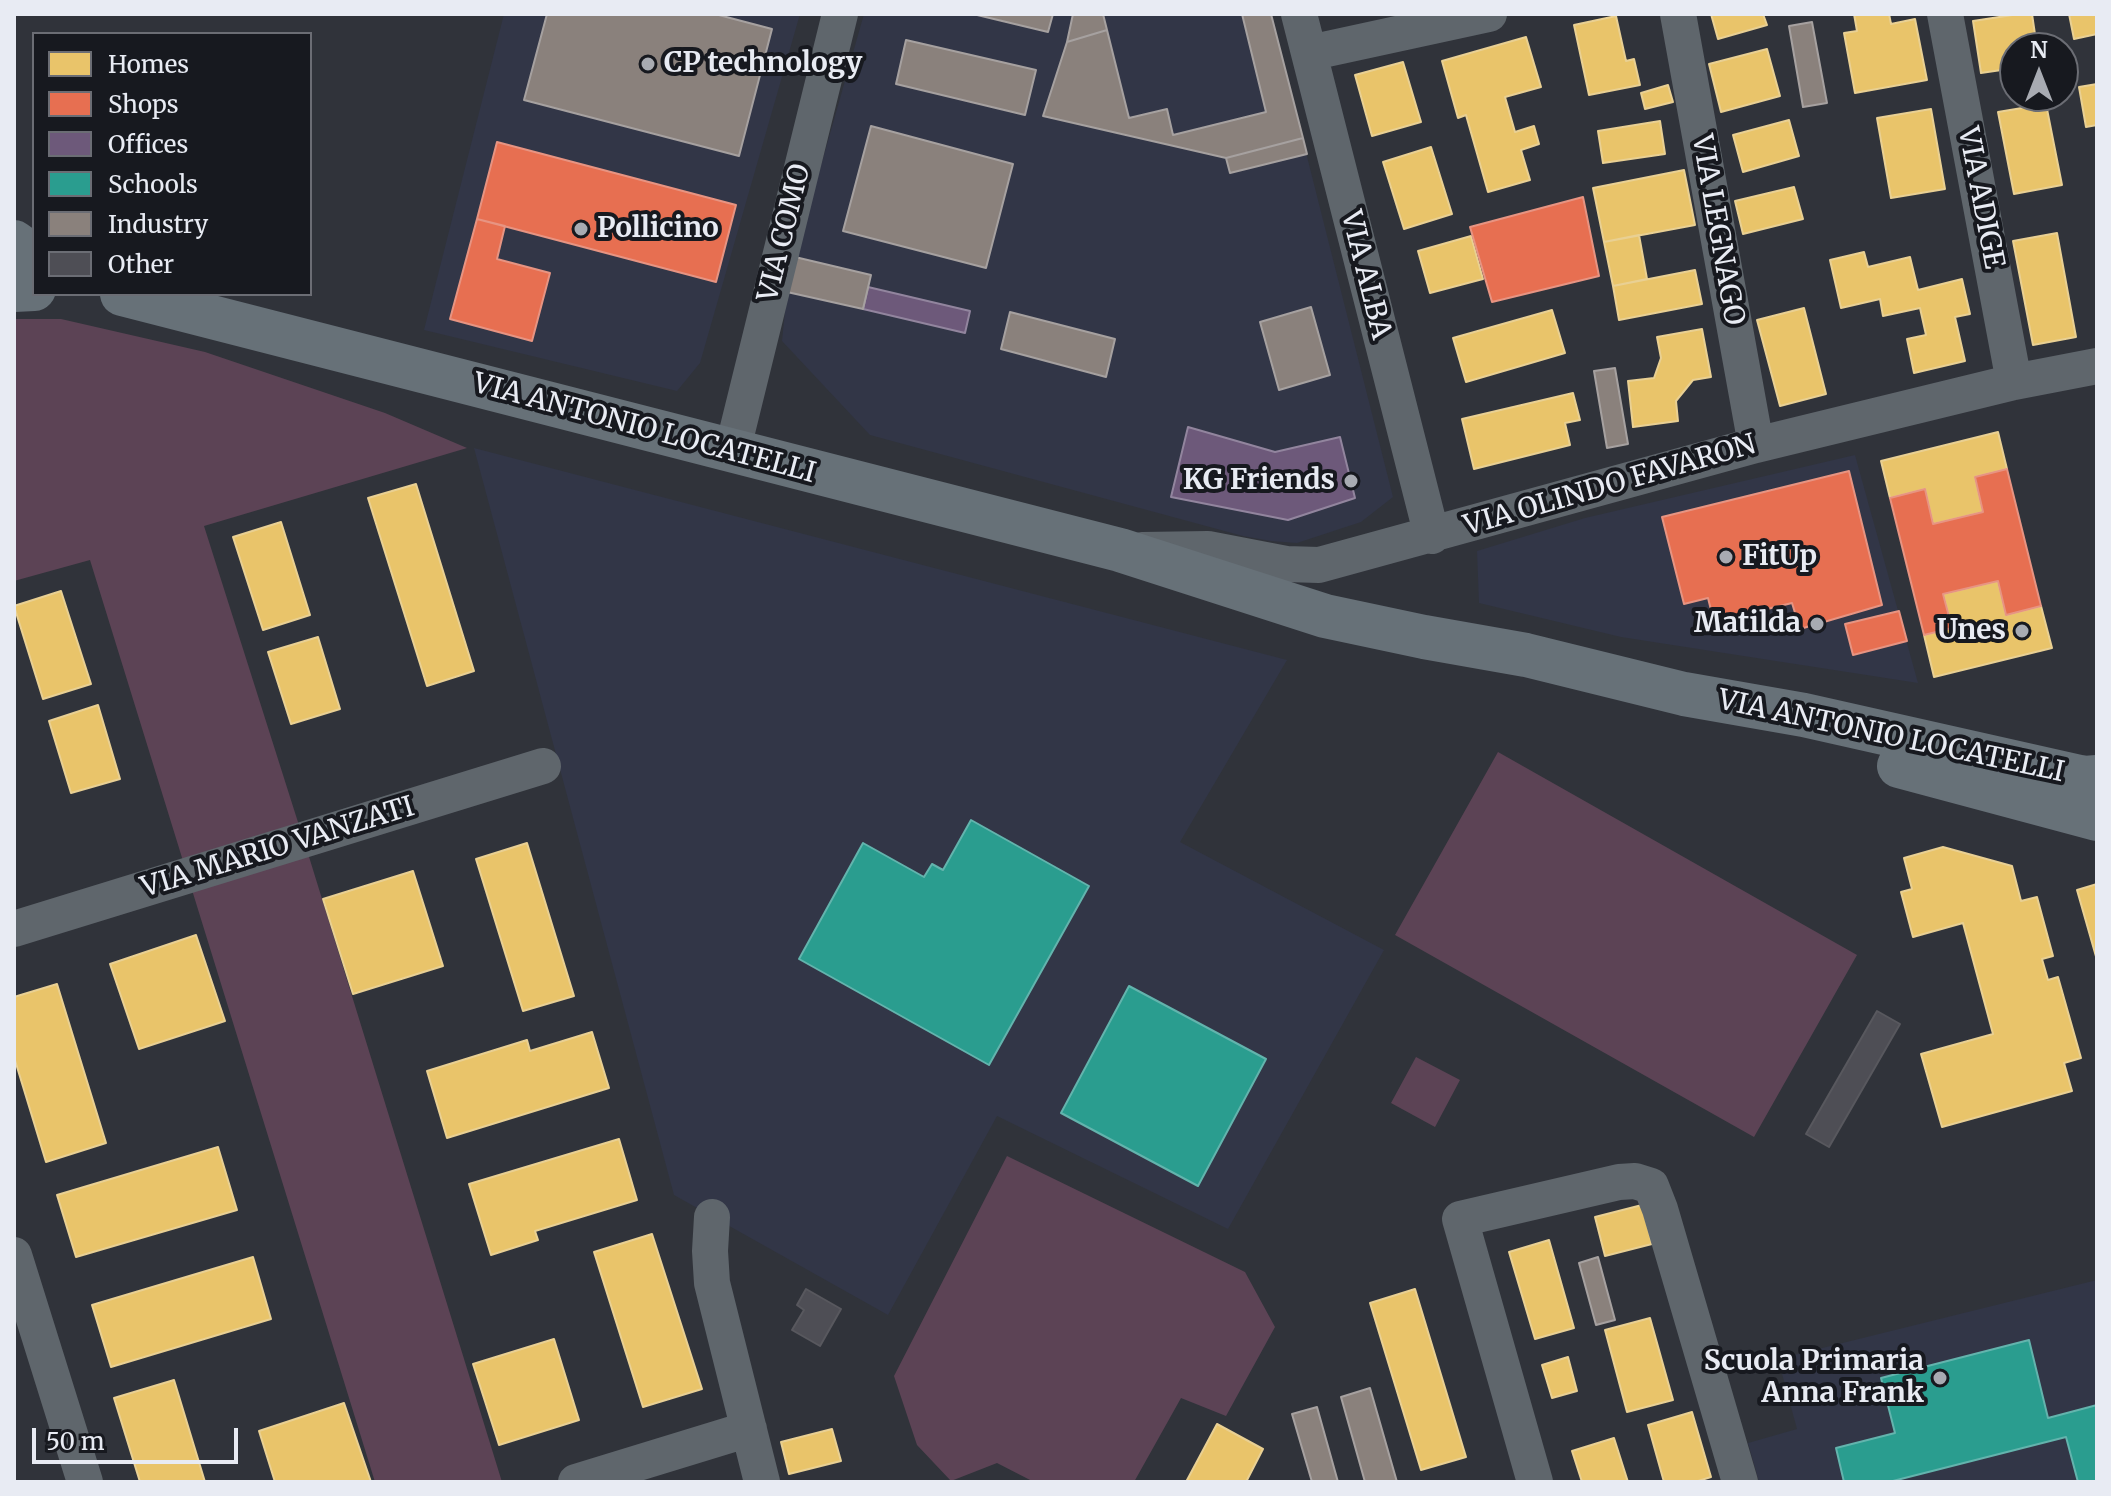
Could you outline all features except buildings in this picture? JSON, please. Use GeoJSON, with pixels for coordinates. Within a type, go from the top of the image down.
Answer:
{"type":"FeatureCollection","features":[{"type":"Feature","properties":{"kind":"main road"},"geometry":{"type":"LineString","coordinates":[[14,242],[32,255]]}},
{"type":"Feature","properties":{"kind":"main road","name":"VIA ANTONIO LOCATELLI"},"geometry":{"type":"LineString","coordinates":[[122,296],[1140,556],[1325,616],[1526,655],[1684,694],[1804,715],[2084,778],[2097,777]]}},
{"type":"Feature","properties":{"kind":"main road","name":"VIA ANTONIO LOCATELLI"},"geometry":{"type":"LineString","coordinates":[[1684,694],[1809,741],[2097,819]]}},
{"type":"Feature","properties":{"kind":"street","name":"VIA COMO"},"geometry":{"type":"LineString","coordinates":[[732,452],[840,14]]}},
{"type":"Feature","properties":{"kind":"street","name":"VIA ALBA"},"geometry":{"type":"LineString","coordinates":[[1299,14],[1432,536]]}},
{"type":"Feature","properties":{"kind":"street"},"geometry":{"type":"LineString","coordinates":[[1309,53],[1489,14]]}},
{"type":"Feature","properties":{"kind":"street","name":"VIA LEGNAGO"},"geometry":{"type":"LineString","coordinates":[[1678,14],[1756,445]]}},
{"type":"Feature","properties":{"kind":"street","name":"VIA ADIGE"},"geometry":{"type":"LineString","coordinates":[[1945,14],[2014,382]]}},
{"type":"Feature","properties":{"kind":"street","name":"VIA OLINDO FAVARON"},"geometry":{"type":"LineString","coordinates":[[1140,556],[1208,549],[1286,564],[1319,565],[1756,445],[2014,382],[2096,369]]}},
{"type":"Feature","properties":{"kind":"street","name":"VIA MARIO VANZATI"},"geometry":{"type":"LineString","coordinates":[[14,929],[543,766]]}},
{"type":"Feature","properties":{"kind":"street"},"geometry":{"type":"LineString","coordinates":[[1535,1482],[1460,1219],[1588,1187],[1635,1181],[1651,1186],[1740,1482]]}},
{"type":"Feature","properties":{"kind":"street"},"geometry":{"type":"LineString","coordinates":[[712,1217],[712,1283],[762,1482]]}},
{"type":"Feature","properties":{"kind":"street"},"geometry":{"type":"LineString","coordinates":[[14,1255],[85,1482]]}},
{"type":"Feature","properties":{"kind":"street"},"geometry":{"type":"LineString","coordinates":[[14,1311],[67,1482]]}},
{"type":"Feature","properties":{"kind":"street"},"geometry":{"type":"LineString","coordinates":[[576,1482],[749,1429]]}},
{"type":"Feature","properties":{"kind":"shaded area"},"geometry":{"type":"Polygon","coordinates":[[[504,14],[800,14],[700,363],[677,391],[424,330],[504,14]]]}},
{"type":"Feature","properties":{"kind":"shaded area"},"geometry":{"type":"Polygon","coordinates":[[[864,14],[1271,14],[1393,497],[1361,522],[1297,543],[1271,541],[870,435],[782,341],[787,292],[795,257],[864,14]]]}},
{"type":"Feature","properties":{"kind":"shaded area"},"geometry":{"type":"Polygon","coordinates":[[[14,319],[61,319],[205,352],[385,413],[467,448],[204,526],[502,1482],[375,1482],[90,560],[14,581],[14,319]]]}},
{"type":"Feature","properties":{"kind":"shaded area"},"geometry":{"type":"Polygon","coordinates":[[[474,448],[1287,660],[1180,842],[1384,950],[1228,1229],[997,1116],[888,1315],[674,1195],[474,448]]]}},
{"type":"Feature","properties":{"kind":"shaded area"},"geometry":{"type":"Polygon","coordinates":[[[1855,455],[1918,683],[1621,637],[1479,603],[1477,551],[1585,518],[1855,455]]]}},
{"type":"Feature","properties":{"kind":"shaded area"},"geometry":{"type":"Polygon","coordinates":[[[1498,752],[1857,955],[1754,1137],[1395,935],[1498,752]]]}},
{"type":"Feature","properties":{"kind":"shaded area"},"geometry":{"type":"Polygon","coordinates":[[[1416,1057],[1460,1080],[1435,1127],[1391,1103],[1416,1057]]]}},
{"type":"Feature","properties":{"kind":"shaded area"},"geometry":{"type":"Polygon","coordinates":[[[1007,1156],[1245,1272],[1275,1327],[1226,1416],[1181,1398],[1134,1482],[1034,1482],[997,1463],[951,1481],[917,1445],[894,1376],[1007,1156]]]}},
{"type":"Feature","properties":{"kind":"shaded area","name":"Scuola Primaria Anna Frank"},"geometry":{"type":"Polygon","coordinates":[[[2097,1280],[2097,1482],[1759,1482],[1748,1443],[1797,1429],[1778,1359],[2097,1280]]]}},
{"type":"Feature","properties":{"kind":"place","name":"CP technology"},"geometry":{"type":"Point","coordinates":[648,64]}},
{"type":"Feature","properties":{"kind":"place","name":"Pollicino"},"geometry":{"type":"Point","coordinates":[581,229]}},
{"type":"Feature","properties":{"kind":"place","name":"KG Friends"},"geometry":{"type":"Point","coordinates":[1351,481]}},
{"type":"Feature","properties":{"kind":"place","name":"FitUp"},"geometry":{"type":"Point","coordinates":[1726,557]}},
{"type":"Feature","properties":{"kind":"place","name":"Matilda"},"geometry":{"type":"Point","coordinates":[1817,624]}},
{"type":"Feature","properties":{"kind":"place","name":"Unes"},"geometry":{"type":"Point","coordinates":[2022,631]}},
{"type":"Feature","properties":{"kind":"place","name":"Scuola Primaria Anna Frank"},"geometry":{"type":"Point","coordinates":[1940,1378]}}]}
